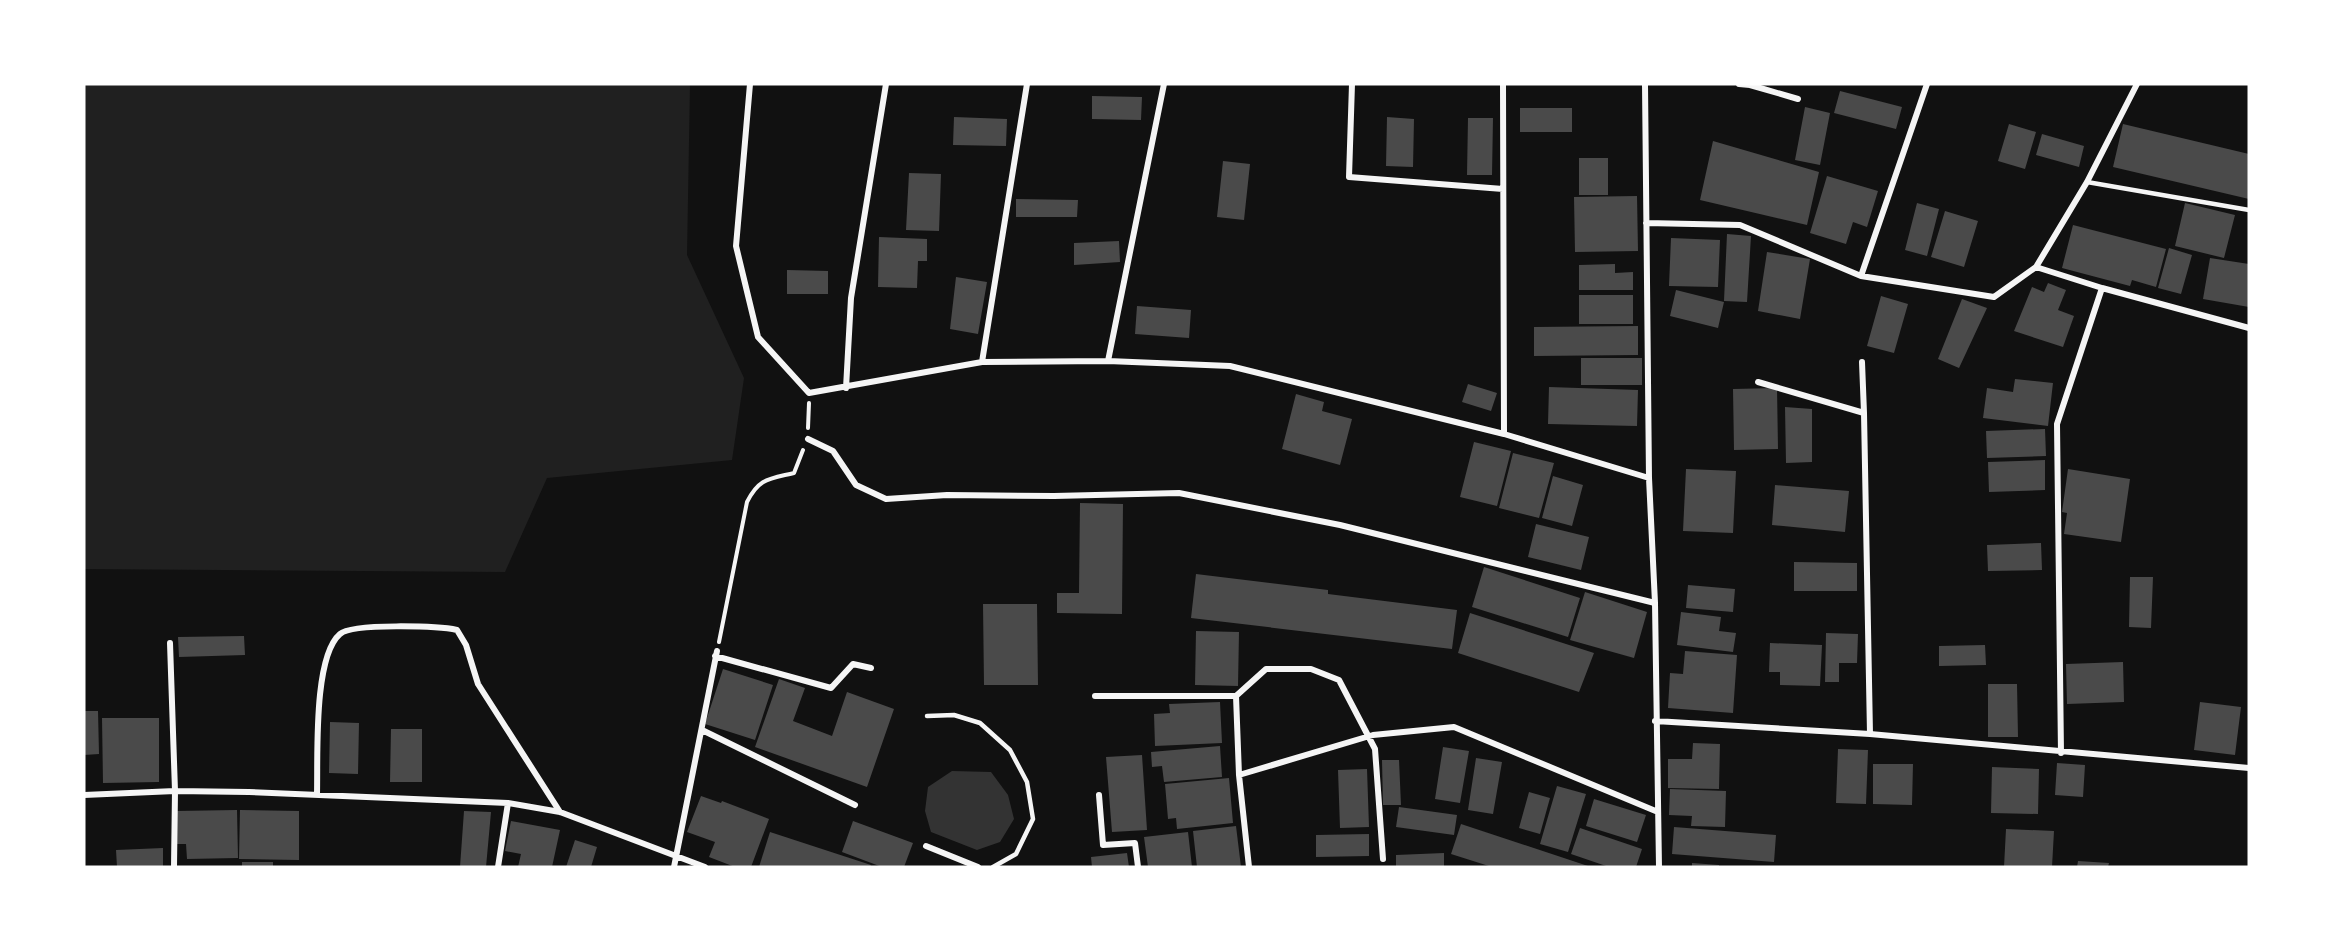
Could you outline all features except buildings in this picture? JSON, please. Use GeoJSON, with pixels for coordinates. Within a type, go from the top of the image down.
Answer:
{"type":"FeatureCollection","features":[{"type":"Feature","properties":{"kind":"street"},"geometry":{"type":"LineString","coordinates":[[750,84],[736,246],[758,337],[809,393],[982,362],[1108,361],[1230,366],[1504,435],[1649,478]]}},
{"type":"Feature","properties":{"kind":"street"},"geometry":{"type":"LineString","coordinates":[[846,388],[850,298],[886,84]]}},
{"type":"Feature","properties":{"kind":"street"},"geometry":{"type":"LineString","coordinates":[[982,362],[1027,84]]}},
{"type":"Feature","properties":{"kind":"street"},"geometry":{"type":"LineString","coordinates":[[1108,361],[1164,84]]}},
{"type":"Feature","properties":{"kind":"street"},"geometry":{"type":"LineString","coordinates":[[1352,84],[1349,177],[1503,189]]}},
{"type":"Feature","properties":{"kind":"street"},"geometry":{"type":"LineString","coordinates":[[1503,84],[1504,435]]}},
{"type":"Feature","properties":{"kind":"street"},"geometry":{"type":"LineString","coordinates":[[1645,84],[1649,478],[1655,603],[1659,867]]}},
{"type":"Feature","properties":{"kind":"street"},"geometry":{"type":"LineString","coordinates":[[1739,84],[1798,99]]}},
{"type":"Feature","properties":{"kind":"street"},"geometry":{"type":"LineString","coordinates":[[1862,276],[1927,84]]}},
{"type":"Feature","properties":{"kind":"street"},"geometry":{"type":"LineString","coordinates":[[1646,223],[1740,225],[1862,276],[1994,297],[2036,267],[2087,182],[2138,84]]}},
{"type":"Feature","properties":{"kind":"street"},"geometry":{"type":"LineString","coordinates":[[2036,267],[2102,288],[2249,328]]}},
{"type":"Feature","properties":{"kind":"street"},"geometry":{"type":"LineString","coordinates":[[2061,753],[2057,424],[2102,288]]}},
{"type":"Feature","properties":{"kind":"street"},"geometry":{"type":"LineString","coordinates":[[1862,362],[1870,734]]}},
{"type":"Feature","properties":{"kind":"street"},"geometry":{"type":"LineString","coordinates":[[1758,382],[1864,413]]}},
{"type":"Feature","properties":{"kind":"street"},"geometry":{"type":"LineString","coordinates":[[808,439],[833,451],[856,485],[886,499],[947,495],[1054,496],[1179,493],[1340,525],[1655,603]]}},
{"type":"Feature","properties":{"kind":"street"},"geometry":{"type":"LineString","coordinates":[[317,794],[320,696],[329,646],[341,632],[359,629],[438,626],[457,630],[466,645],[478,684],[561,812]]}},
{"type":"Feature","properties":{"kind":"street"},"geometry":{"type":"LineString","coordinates":[[170,643],[176,791],[174,867]]}},
{"type":"Feature","properties":{"kind":"street"},"geometry":{"type":"LineString","coordinates":[[674,867],[716,654],[831,688],[853,664],[871,668]]}},
{"type":"Feature","properties":{"kind":"street"},"geometry":{"type":"LineString","coordinates":[[1095,696],[1236,696],[1266,669],[1311,669],[1339,680],[1375,749],[1383,859]]}},
{"type":"Feature","properties":{"kind":"street"},"geometry":{"type":"LineString","coordinates":[[1236,696],[1239,775],[1249,867]]}},
{"type":"Feature","properties":{"kind":"street"},"geometry":{"type":"LineString","coordinates":[[1655,721],[1870,734],[2061,753],[2249,768]]}},
{"type":"Feature","properties":{"kind":"street"},"geometry":{"type":"LineString","coordinates":[[1239,775],[1368,736],[1454,727],[1658,813]]}},
{"type":"Feature","properties":{"kind":"street"},"geometry":{"type":"LineString","coordinates":[[702,730],[855,805]]}},
{"type":"Feature","properties":{"kind":"street"},"geometry":{"type":"LineString","coordinates":[[84,795],[176,791],[317,794],[508,803],[561,812],[705,867]]}},
{"type":"Feature","properties":{"kind":"street"},"geometry":{"type":"LineString","coordinates":[[1099,795],[1103,845],[1135,843],[1138,867]]}},
{"type":"Feature","properties":{"kind":"street"},"geometry":{"type":"LineString","coordinates":[[498,867],[508,803]]}},
{"type":"Feature","properties":{"kind":"street"},"geometry":{"type":"LineString","coordinates":[[926,846],[978,867]]}},
{"type":"Feature","properties":{"kind":"lane"},"geometry":{"type":"LineString","coordinates":[[2087,182],[2249,210]]}},
{"type":"Feature","properties":{"kind":"lane"},"geometry":{"type":"LineString","coordinates":[[927,716],[954,716],[980,723],[1010,750],[1027,782],[1033,819],[1016,854],[993,867]]}},
{"type":"Feature","properties":{"kind":"path"},"geometry":{"type":"LineString","coordinates":[[716,654],[747,502],[759,483],[794,473],[808,439],[809,393]]}},
{"type":"Feature","properties":{"kind":"shaded area"},"geometry":{"type":"Polygon","coordinates":[[[84,84],[690,84],[687,255],[744,378],[732,460],[547,478],[505,572],[84,569],[84,84]]]}},
{"type":"Feature","properties":{"kind":"shaded area"},"geometry":{"type":"Polygon","coordinates":[[[952,771],[991,772],[1008,795],[1014,819],[1000,842],[977,850],[931,832],[925,811],[928,787],[952,771]]]}}]}
